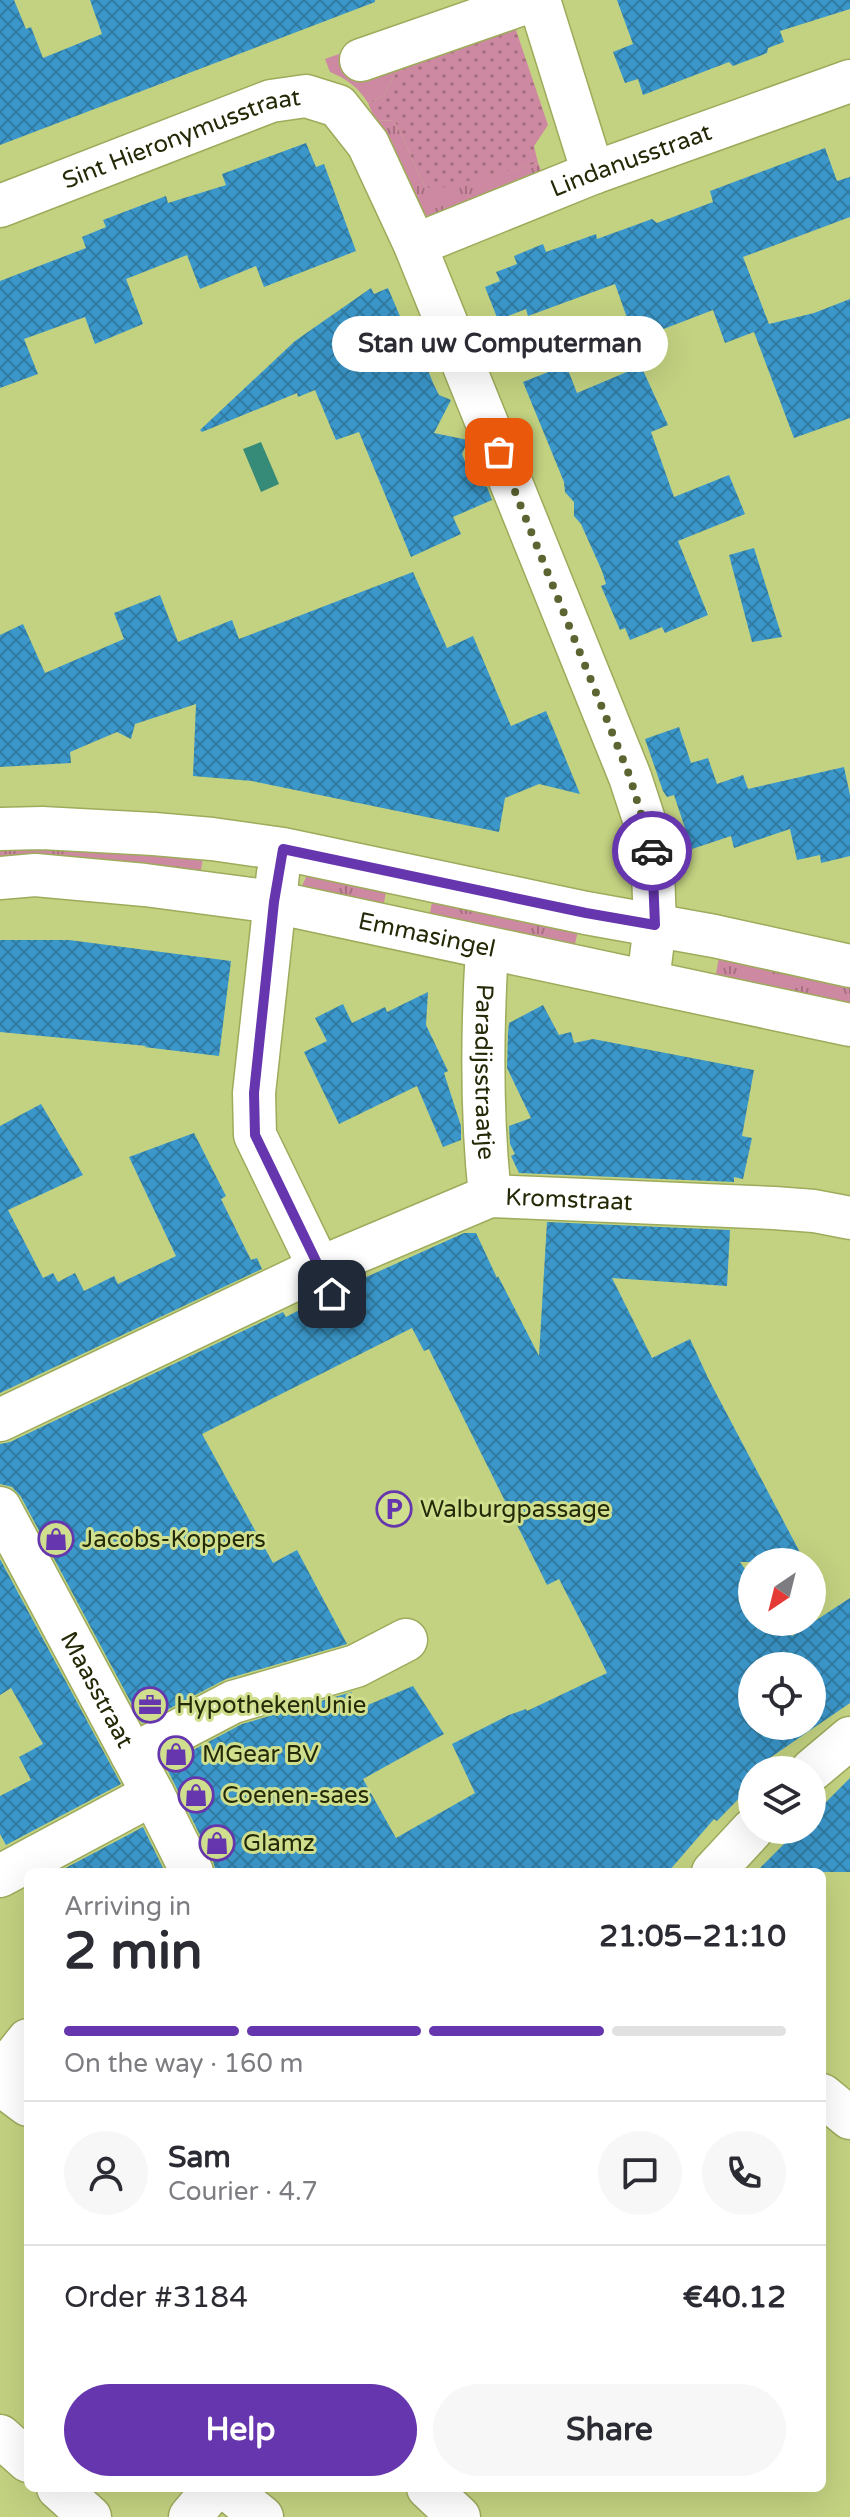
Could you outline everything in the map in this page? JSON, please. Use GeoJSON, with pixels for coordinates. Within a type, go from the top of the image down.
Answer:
{"type":"FeatureCollection","features":[{"type":"Feature","properties":{"kind":"street"},"geometry":{"type":"LineString","coordinates":[[361,60],[537,0],[593,173]]}},
{"type":"Feature","properties":{"kind":"street","name":"Lindanusstraat"},"geometry":{"type":"LineString","coordinates":[[415,245],[593,173],[850,81]]}},
{"type":"Feature","properties":{"kind":"street","name":"Sint Hieronymusstraat"},"geometry":{"type":"LineString","coordinates":[[0,206],[271,101],[306,96],[338,106],[368,144],[415,245],[630,777],[652,844],[655,925],[648,981]]}},
{"type":"Feature","properties":{"kind":"street"},"geometry":{"type":"LineString","coordinates":[[0,829],[154,834],[283,849],[850,966]]}},
{"type":"Feature","properties":{"kind":"street"},"geometry":{"type":"LineString","coordinates":[[283,849],[274,902],[254,1093],[255,1135],[325,1281]]}},
{"type":"Feature","properties":{"kind":"street","name":"Emmasingel"},"geometry":{"type":"LineString","coordinates":[[0,878],[35,875],[145,885],[274,902],[850,1025]]}},
{"type":"Feature","properties":{"kind":"street","name":"Paradijsstraatje"},"geometry":{"type":"LineString","coordinates":[[487,948],[482,1038],[485,1147],[490,1196]]}},
{"type":"Feature","properties":{"kind":"street","name":"Kromstraat"},"geometry":{"type":"LineString","coordinates":[[0,1420],[325,1281],[490,1196],[787,1209],[850,1218]]}},
{"type":"Feature","properties":{"kind":"street","name":"Maasstraat"},"geometry":{"type":"LineString","coordinates":[[0,1508],[190,1868]]}},
{"type":"Feature","properties":{"kind":"street"},"geometry":{"type":"LineString","coordinates":[[132,1755],[233,1702],[356,1666],[406,1640]]}},
{"type":"Feature","properties":{"kind":"street"},"geometry":{"type":"LineString","coordinates":[[826,1758],[850,1738]]}},
{"type":"Feature","properties":{"kind":"street"},"geometry":{"type":"LineString","coordinates":[[0,1876],[153,1794]]}},
{"type":"Feature","properties":{"kind":"street"},"geometry":{"type":"LineString","coordinates":[[717,1868],[739,1844]]}},
{"type":"Feature","properties":{"kind":"street"},"geometry":{"type":"LineString","coordinates":[[0,2075],[24,2045]]}},
{"type":"Feature","properties":{"kind":"street"},"geometry":{"type":"LineString","coordinates":[[0,2084],[24,2102]]}},
{"type":"Feature","properties":{"kind":"street"},"geometry":{"type":"LineString","coordinates":[[826,2098],[850,2118]]}},
{"type":"Feature","properties":{"kind":"street"},"geometry":{"type":"LineString","coordinates":[[62,2492],[90,2517]]}},
{"type":"Feature","properties":{"kind":"street"},"geometry":{"type":"LineString","coordinates":[[190,2517],[211,2492]]}},
{"type":"Feature","properties":{"kind":"street"},"geometry":{"type":"LineString","coordinates":[[231,2492],[262,2517]]}},
{"type":"Feature","properties":{"kind":"street"},"geometry":{"type":"LineString","coordinates":[[432,2492],[459,2517]]}},
{"type":"Feature","properties":{"kind":"green space"},"geometry":{"type":"Polygon","coordinates":[[[505,24],[516,30],[548,125],[534,146],[538,163],[433,190],[424,185],[395,121],[375,120],[368,103],[384,95],[404,57],[505,24]]]}},
{"type":"Feature","properties":{"kind":"green space"},"geometry":{"type":"Polygon","coordinates":[[[353,49],[404,57],[384,95],[368,103],[352,84],[330,72],[325,59],[353,49]]]}},
{"type":"Feature","properties":{"kind":"green space"},"geometry":{"type":"Polygon","coordinates":[[[375,120],[395,121],[424,185],[433,189],[538,163],[545,180],[430,217],[420,213],[375,120]]]}},
{"type":"Feature","properties":{"kind":"green space"},"geometry":{"type":"Polygon","coordinates":[[[0,840],[204,852],[199,881],[0,869],[0,840]]]}},
{"type":"Feature","properties":{"kind":"green space"},"geometry":{"type":"Polygon","coordinates":[[[308,873],[580,922],[572,957],[300,890],[308,873]],[[386,892],[383,908],[429,918],[432,902],[386,892]]]}},
{"type":"Feature","properties":{"kind":"green space"},"geometry":{"type":"Polygon","coordinates":[[[720,951],[850,979],[850,1013],[714,985],[720,951]]]}},
{"type":"Feature","properties":{"kind":"water"},"geometry":{"type":"Polygon","coordinates":[[[261,442],[279,484],[261,492],[243,449],[261,442]]]}},
{"type":"Feature","properties":{"kind":"building"},"geometry":{"type":"Polygon","coordinates":[[[0,0],[14,0],[26,29],[31,27],[43,58],[102,34],[90,0],[375,2],[0,145],[0,0]]]}},
{"type":"Feature","properties":{"kind":"building"},"geometry":{"type":"Polygon","coordinates":[[[617,0],[850,0],[850,9],[780,31],[784,42],[768,48],[767,53],[733,66],[729,62],[643,95],[638,79],[625,83],[613,52],[633,44],[617,0]]]}},
{"type":"Feature","properties":{"kind":"building"},"geometry":{"type":"Polygon","coordinates":[[[306,143],[316,167],[324,164],[356,251],[264,287],[256,266],[200,289],[187,255],[126,279],[143,324],[95,344],[85,317],[24,339],[38,374],[0,388],[0,281],[86,248],[82,237],[106,227],[103,220],[166,196],[168,203],[226,185],[222,174],[306,143]]]}},
{"type":"Feature","properties":{"kind":"building"},"geometry":{"type":"Polygon","coordinates":[[[825,148],[837,181],[850,177],[850,217],[743,257],[769,324],[814,313],[850,299],[850,418],[794,438],[754,332],[725,343],[713,310],[635,340],[615,284],[528,316],[526,309],[498,320],[485,287],[500,281],[496,272],[517,264],[514,256],[543,244],[546,252],[596,234],[597,239],[652,219],[657,223],[713,202],[710,191],[825,148]]]}},
{"type":"Feature","properties":{"kind":"building"},"geometry":{"type":"Polygon","coordinates":[[[371,288],[374,294],[388,288],[413,347],[428,341],[433,352],[426,365],[433,383],[439,395],[451,400],[434,433],[468,440],[462,454],[474,484],[487,487],[492,500],[453,517],[461,534],[411,557],[359,432],[336,440],[315,390],[298,397],[297,393],[202,432],[200,430],[295,341],[371,288]]]}},
{"type":"Feature","properties":{"kind":"building"},"geometry":{"type":"Polygon","coordinates":[[[566,365],[577,393],[641,366],[668,425],[651,432],[674,497],[729,475],[745,514],[678,541],[708,615],[665,633],[662,627],[630,640],[625,628],[620,630],[601,586],[606,584],[602,571],[581,524],[574,516],[574,502],[565,492],[564,482],[523,382],[566,365]]]}},
{"type":"Feature","properties":{"kind":"building"},"geometry":{"type":"Polygon","coordinates":[[[754,548],[782,637],[752,642],[729,555],[754,548]]]}},
{"type":"Feature","properties":{"kind":"building"},"geometry":{"type":"Polygon","coordinates":[[[413,572],[447,648],[473,636],[511,726],[546,711],[580,794],[539,784],[505,798],[499,832],[252,781],[193,776],[196,704],[135,724],[131,739],[117,732],[70,752],[71,763],[0,767],[0,635],[23,624],[45,673],[124,639],[114,613],[160,595],[178,642],[232,620],[239,639],[413,572]]]}},
{"type":"Feature","properties":{"kind":"building"},"geometry":{"type":"Polygon","coordinates":[[[679,727],[691,763],[708,758],[717,784],[743,775],[748,789],[844,767],[850,795],[850,856],[821,863],[820,855],[797,860],[790,829],[734,848],[731,836],[692,849],[674,795],[667,797],[663,791],[645,739],[679,727]]]}},
{"type":"Feature","properties":{"kind":"building"},"geometry":{"type":"Polygon","coordinates":[[[0,940],[69,940],[231,961],[219,1056],[0,1032],[0,940]]]}},
{"type":"Feature","properties":{"kind":"building"},"geometry":{"type":"Polygon","coordinates":[[[428,992],[426,1025],[448,1071],[444,1073],[461,1126],[461,1140],[443,1147],[417,1086],[339,1124],[304,1052],[327,1041],[315,1018],[343,1004],[352,1023],[385,1007],[387,1012],[428,992]]]}},
{"type":"Feature","properties":{"kind":"building"},"geometry":{"type":"Polygon","coordinates":[[[543,1005],[559,1035],[571,1032],[574,1043],[593,1039],[754,1070],[742,1136],[752,1138],[743,1179],[734,1177],[734,1182],[519,1173],[511,1156],[515,1154],[510,1144],[509,1126],[531,1118],[507,1068],[509,1023],[543,1005]]]}},
{"type":"Feature","properties":{"kind":"building"},"geometry":{"type":"Polygon","coordinates":[[[41,1104],[83,1175],[8,1210],[43,1278],[53,1273],[58,1282],[75,1273],[84,1291],[114,1276],[118,1284],[176,1256],[129,1157],[194,1133],[226,1196],[221,1199],[251,1260],[257,1258],[262,1269],[0,1393],[0,1126],[41,1104]]]}},
{"type":"Feature","properties":{"kind":"building"},"geometry":{"type":"Polygon","coordinates":[[[547,1222],[730,1230],[727,1286],[612,1278],[652,1358],[690,1339],[798,1548],[738,1548],[738,1636],[826,1636],[826,1614],[850,1598],[850,1703],[826,1719],[826,1652],[738,1652],[738,1740],[796,1740],[772,1756],[738,1756],[738,1799],[717,1821],[714,1819],[671,1868],[215,1868],[165,1765],[242,1724],[352,1692],[344,1715],[413,1686],[444,1734],[363,1779],[396,1838],[475,1793],[452,1744],[509,1715],[527,1711],[607,1673],[586,1631],[559,1579],[547,1585],[429,1349],[424,1351],[412,1328],[202,1434],[273,1563],[297,1550],[347,1644],[226,1679],[142,1723],[21,1497],[12,1487],[0,1484],[0,1444],[10,1442],[283,1312],[286,1317],[311,1304],[318,1312],[328,1316],[341,1314],[351,1305],[355,1295],[353,1283],[464,1233],[476,1233],[539,1356],[547,1222]]]}},
{"type":"Feature","properties":{"kind":"building"},"geometry":{"type":"Polygon","coordinates":[[[0,1559],[121,1784],[6,1845],[0,1834],[0,1796],[31,1780],[19,1757],[43,1744],[11,1688],[0,1695],[0,1559]]]}},
{"type":"Feature","properties":{"kind":"building"},"geometry":{"type":"Polygon","coordinates":[[[850,1778],[850,1872],[826,1872],[826,1868],[760,1868],[784,1844],[826,1844],[826,1802],[850,1778]]]}},
{"type":"Feature","properties":{"kind":"building"},"geometry":{"type":"Polygon","coordinates":[[[143,1827],[163,1868],[66,1868],[143,1827]]]}},
{"type":"Feature","properties":{"kind":"way so far"},"geometry":{"type":"LineString","coordinates":[[499,452],[630,777],[652,851]]}},
{"type":"Feature","properties":{"kind":"place","name":"Stan uw Computerman"},"geometry":{"type":"Point","coordinates":[499,452]}},
{"type":"Feature","properties":{"kind":"place","name":"Walburgpassage"},"geometry":{"type":"Point","coordinates":[394,1509]}},
{"type":"Feature","properties":{"kind":"place","name":"Jacobs-Koppers"},"geometry":{"type":"Point","coordinates":[56,1539]}},
{"type":"Feature","properties":{"kind":"place","name":"HypothekenUnie"},"geometry":{"type":"Point","coordinates":[150,1705]}},
{"type":"Feature","properties":{"kind":"place","name":"MGear BV"},"geometry":{"type":"Point","coordinates":[176,1754]}},
{"type":"Feature","properties":{"kind":"place","name":"Coenen-saes"},"geometry":{"type":"Point","coordinates":[196,1795]}},
{"type":"Feature","properties":{"kind":"place","name":"Glamz"},"geometry":{"type":"Point","coordinates":[217,1843]}},
{"type":"Feature","properties":{"kind":"route"},"geometry":{"type":"LineString","coordinates":[[332,1294],[255,1135],[254,1093],[274,902],[283,849],[655,925],[652,851]]}}]}
